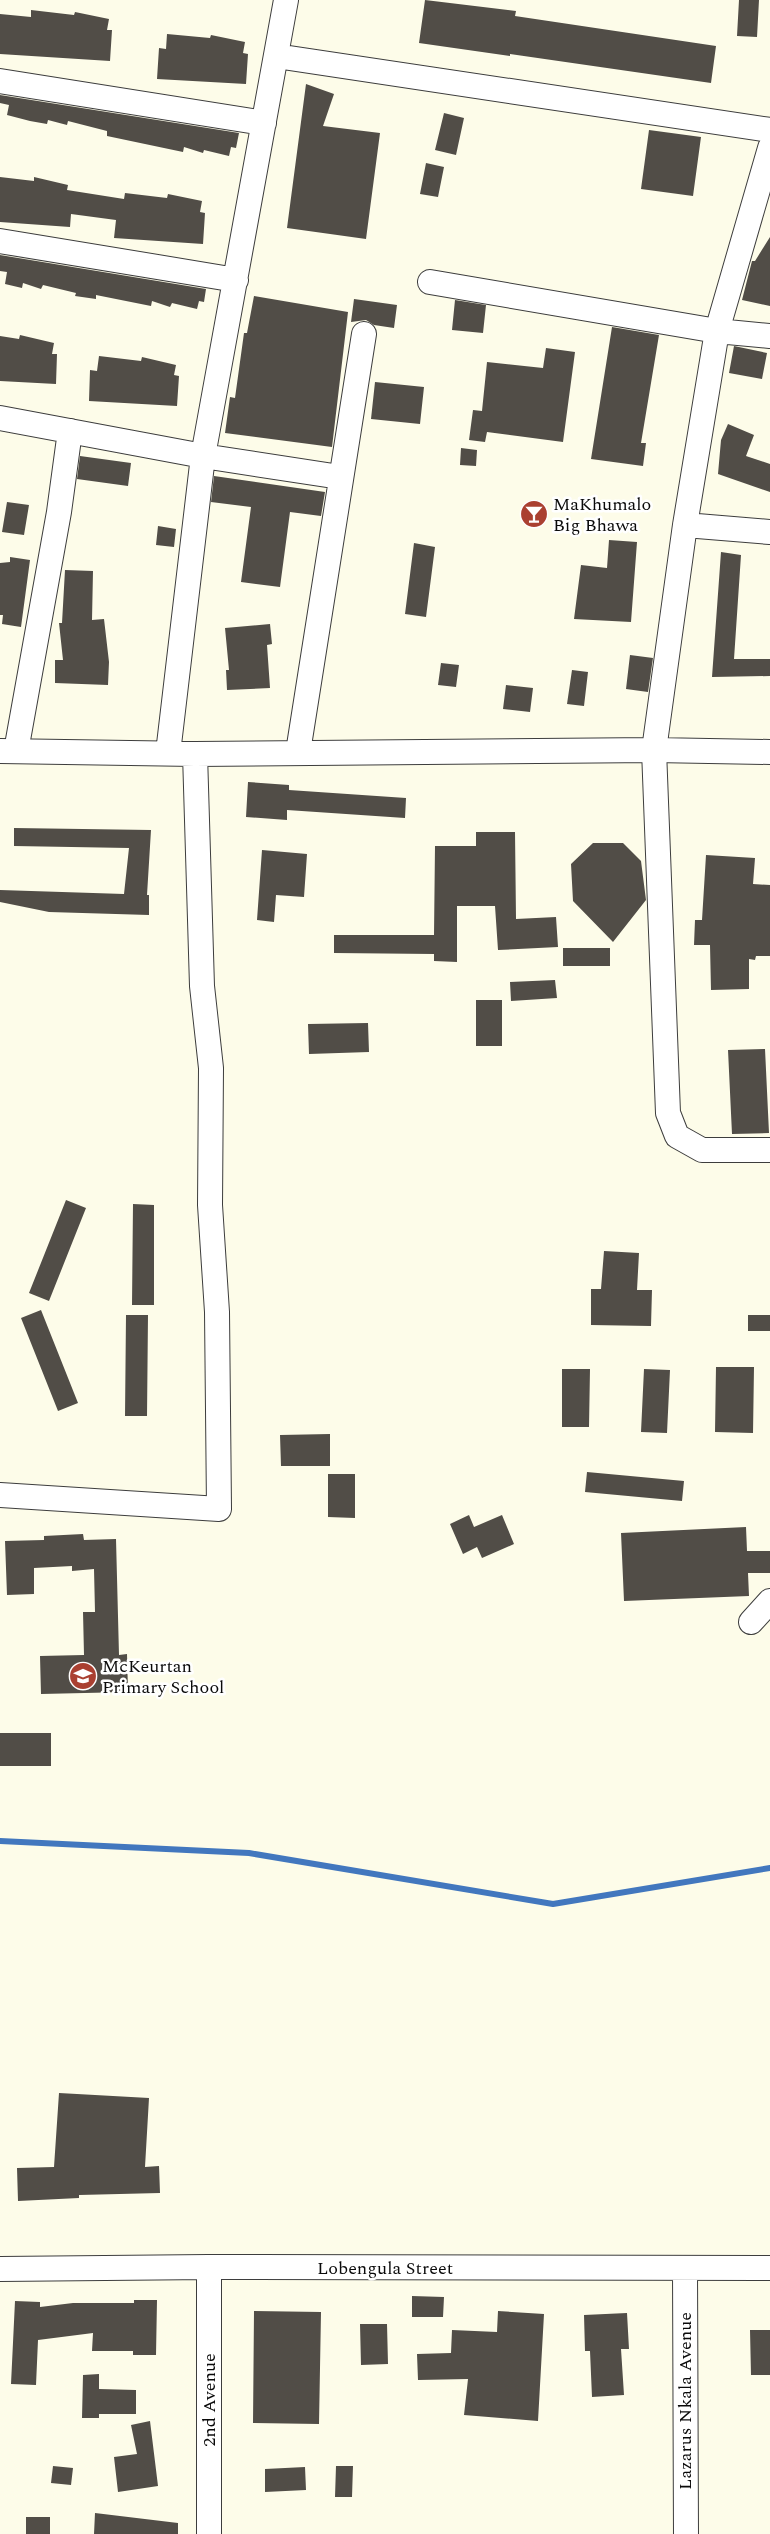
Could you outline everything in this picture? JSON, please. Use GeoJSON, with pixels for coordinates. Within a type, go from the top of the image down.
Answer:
{"type":"FeatureCollection","features":[{"type":"Feature","properties":{"kind":"street"},"geometry":{"type":"LineString","coordinates":[[168,753],[203,456],[286,0]]}},
{"type":"Feature","properties":{"kind":"street"},"geometry":{"type":"LineString","coordinates":[[276,56],[770,130]]}},
{"type":"Feature","properties":{"kind":"street"},"geometry":{"type":"LineString","coordinates":[[0,81],[264,123]]}},
{"type":"Feature","properties":{"kind":"street"},"geometry":{"type":"LineString","coordinates":[[770,148],[717,330],[685,524],[654,750],[668,1113],[677,1136],[702,1150],[770,1150]]}},
{"type":"Feature","properties":{"kind":"street"},"geometry":{"type":"LineString","coordinates":[[0,241],[236,280]]}},
{"type":"Feature","properties":{"kind":"street"},"geometry":{"type":"LineString","coordinates":[[430,282],[717,330],[770,336]]}},
{"type":"Feature","properties":{"kind":"street"},"geometry":{"type":"LineString","coordinates":[[298,752],[364,334]]}},
{"type":"Feature","properties":{"kind":"street"},"geometry":{"type":"LineString","coordinates":[[0,418],[203,456],[340,477]]}},
{"type":"Feature","properties":{"kind":"street"},"geometry":{"type":"LineString","coordinates":[[70,430],[58,521],[8,751],[195,754],[654,750],[770,752]]}},
{"type":"Feature","properties":{"kind":"street"},"geometry":{"type":"LineString","coordinates":[[685,524],[770,532]]}},
{"type":"Feature","properties":{"kind":"street"},"geometry":{"type":"LineString","coordinates":[[0,1495],[219,1509],[216,1312],[210,1205],[211,1068],[202,986],[195,754]]}},
{"type":"Feature","properties":{"kind":"street"},"geometry":{"type":"LineString","coordinates":[[751,1622],[770,1601]]}},
{"type":"Feature","properties":{"kind":"street","name":"Lobengula Street"},"geometry":{"type":"LineString","coordinates":[[0,2269],[209,2267],[770,2268]]}},
{"type":"Feature","properties":{"kind":"street","name":"2nd Avenue"},"geometry":{"type":"LineString","coordinates":[[209,2267],[209,2534]]}},
{"type":"Feature","properties":{"kind":"street","name":"Lazarus Nkala Avenue"},"geometry":{"type":"LineString","coordinates":[[685,2269],[686,2534]]}},
{"type":"Feature","properties":{"kind":"building"},"geometry":{"type":"Polygon","coordinates":[[[425,0],[516,11],[515,16],[716,46],[711,83],[419,43],[425,0]]]}},
{"type":"Feature","properties":{"kind":"building"},"geometry":{"type":"Polygon","coordinates":[[[739,0],[759,0],[757,37],[737,36],[739,0]]]}},
{"type":"Feature","properties":{"kind":"building"},"geometry":{"type":"Polygon","coordinates":[[[31,10],[74,15],[75,12],[109,19],[107,30],[112,30],[110,61],[0,54],[0,14],[31,17],[31,10]]]}},
{"type":"Feature","properties":{"kind":"building"},"geometry":{"type":"Polygon","coordinates":[[[167,34],[210,38],[211,35],[245,42],[243,53],[248,54],[246,84],[157,79],[159,48],[166,49],[167,34]]]}},
{"type":"Feature","properties":{"kind":"building"},"geometry":{"type":"Polygon","coordinates":[[[306,84],[334,94],[323,126],[380,133],[366,239],[287,228],[306,84]]]}},
{"type":"Feature","properties":{"kind":"building"},"geometry":{"type":"Polygon","coordinates":[[[0,95],[239,133],[236,148],[231,147],[229,156],[204,150],[203,153],[184,147],[183,152],[107,136],[107,131],[68,121],[67,125],[48,120],[47,124],[7,115],[9,105],[0,103],[0,95]]]}},
{"type":"Feature","properties":{"kind":"building"},"geometry":{"type":"Polygon","coordinates":[[[444,113],[464,118],[456,155],[435,150],[444,113]]]}},
{"type":"Feature","properties":{"kind":"building"},"geometry":{"type":"Polygon","coordinates":[[[649,130],[701,137],[693,196],[641,189],[649,130]]]}},
{"type":"Feature","properties":{"kind":"building"},"geometry":{"type":"Polygon","coordinates":[[[426,163],[444,167],[438,197],[420,194],[426,163]]]}},
{"type":"Feature","properties":{"kind":"building"},"geometry":{"type":"Polygon","coordinates":[[[0,177],[34,181],[34,177],[68,185],[67,190],[124,199],[125,193],[167,198],[168,194],[202,201],[200,212],[205,213],[203,244],[114,238],[116,220],[71,214],[70,227],[0,222],[0,177]]]}},
{"type":"Feature","properties":{"kind":"building"},"geometry":{"type":"Polygon","coordinates":[[[770,237],[770,306],[742,300],[752,261],[755,261],[770,237]]]}},
{"type":"Feature","properties":{"kind":"building"},"geometry":{"type":"Polygon","coordinates":[[[0,255],[206,289],[204,302],[199,301],[197,309],[172,303],[170,307],[152,301],[151,306],[96,295],[96,299],[75,296],[76,293],[43,285],[41,289],[23,283],[22,288],[5,284],[7,272],[0,271],[0,255]]]}},
{"type":"Feature","properties":{"kind":"building"},"geometry":{"type":"Polygon","coordinates":[[[254,296],[348,312],[332,447],[225,433],[230,397],[235,398],[244,333],[247,333],[254,296]]]}},
{"type":"Feature","properties":{"kind":"building"},"geometry":{"type":"Polygon","coordinates":[[[354,299],[397,305],[394,328],[374,325],[366,320],[351,322],[354,299]]]}},
{"type":"Feature","properties":{"kind":"building"},"geometry":{"type":"Polygon","coordinates":[[[455,300],[486,305],[483,333],[452,330],[455,300]]]}},
{"type":"Feature","properties":{"kind":"building"},"geometry":{"type":"Polygon","coordinates":[[[612,327],[659,335],[641,443],[646,443],[643,466],[591,459],[612,327]]]}},
{"type":"Feature","properties":{"kind":"building"},"geometry":{"type":"Polygon","coordinates":[[[20,335],[54,343],[52,354],[57,354],[56,384],[0,381],[0,336],[19,339],[20,335]]]}},
{"type":"Feature","properties":{"kind":"building"},"geometry":{"type":"Polygon","coordinates":[[[734,346],[767,353],[762,379],[729,373],[734,346]]]}},
{"type":"Feature","properties":{"kind":"building"},"geometry":{"type":"Polygon","coordinates":[[[546,348],[575,352],[563,442],[487,432],[485,442],[469,440],[473,410],[482,411],[487,362],[543,368],[546,348]]]}},
{"type":"Feature","properties":{"kind":"building"},"geometry":{"type":"Polygon","coordinates":[[[99,356],[141,361],[142,357],[176,365],[174,375],[179,376],[177,406],[89,401],[90,370],[97,371],[99,356]]]}},
{"type":"Feature","properties":{"kind":"building"},"geometry":{"type":"Polygon","coordinates":[[[375,382],[424,387],[420,424],[371,419],[375,382]]]}},
{"type":"Feature","properties":{"kind":"building"},"geometry":{"type":"Polygon","coordinates":[[[728,424],[754,435],[746,456],[770,464],[770,492],[718,474],[721,440],[728,424]]]}},
{"type":"Feature","properties":{"kind":"building"},"geometry":{"type":"Polygon","coordinates":[[[461,448],[477,450],[476,466],[460,465],[461,448]]]}},
{"type":"Feature","properties":{"kind":"building"},"geometry":{"type":"Polygon","coordinates":[[[80,456],[131,463],[128,486],[77,479],[80,456]]]}},
{"type":"Feature","properties":{"kind":"building"},"geometry":{"type":"Polygon","coordinates":[[[214,476],[325,492],[321,516],[290,512],[280,587],[241,582],[251,507],[211,502],[214,476]]]}},
{"type":"Feature","properties":{"kind":"building"},"geometry":{"type":"Polygon","coordinates":[[[7,502],[29,505],[24,535],[2,532],[7,502]]]}},
{"type":"Feature","properties":{"kind":"building"},"geometry":{"type":"Polygon","coordinates":[[[158,526],[176,529],[174,547],[156,545],[158,526]]]}},
{"type":"Feature","properties":{"kind":"building"},"geometry":{"type":"Polygon","coordinates":[[[609,540],[637,542],[631,622],[574,619],[581,565],[607,568],[609,540]]]}},
{"type":"Feature","properties":{"kind":"building"},"geometry":{"type":"Polygon","coordinates":[[[414,543],[435,547],[426,617],[405,614],[414,543]]]}},
{"type":"Feature","properties":{"kind":"building"},"geometry":{"type":"Polygon","coordinates":[[[721,552],[741,555],[734,659],[770,659],[770,676],[712,677],[721,552]]]}},
{"type":"Feature","properties":{"kind":"building"},"geometry":{"type":"Polygon","coordinates":[[[10,557],[30,560],[21,627],[2,624],[3,615],[0,615],[0,563],[10,562],[10,557]]]}},
{"type":"Feature","properties":{"kind":"building"},"geometry":{"type":"Polygon","coordinates":[[[65,570],[93,571],[92,620],[104,619],[109,662],[108,685],[55,683],[55,660],[63,660],[59,623],[62,623],[65,570]]]}},
{"type":"Feature","properties":{"kind":"building"},"geometry":{"type":"Polygon","coordinates":[[[270,624],[272,644],[267,645],[270,688],[227,690],[226,670],[229,670],[225,628],[270,624]]]}},
{"type":"Feature","properties":{"kind":"building"},"geometry":{"type":"Polygon","coordinates":[[[630,655],[653,658],[648,692],[626,689],[630,655]]]}},
{"type":"Feature","properties":{"kind":"building"},"geometry":{"type":"Polygon","coordinates":[[[441,663],[459,665],[456,687],[438,685],[441,663]]]}},
{"type":"Feature","properties":{"kind":"building"},"geometry":{"type":"Polygon","coordinates":[[[572,670],[588,672],[584,706],[567,704],[572,670]]]}},
{"type":"Feature","properties":{"kind":"building"},"geometry":{"type":"Polygon","coordinates":[[[506,685],[533,688],[530,712],[503,709],[506,685]]]}},
{"type":"Feature","properties":{"kind":"building"},"geometry":{"type":"Polygon","coordinates":[[[248,782],[289,785],[289,790],[406,798],[405,818],[287,810],[287,820],[246,817],[248,782]]]}},
{"type":"Feature","properties":{"kind":"building"},"geometry":{"type":"Polygon","coordinates":[[[14,828],[151,830],[147,895],[149,895],[149,915],[49,912],[0,902],[0,890],[124,894],[129,848],[14,846],[14,828]]]}},
{"type":"Feature","properties":{"kind":"building"},"geometry":{"type":"Polygon","coordinates":[[[476,832],[515,832],[516,919],[556,917],[558,947],[498,950],[495,906],[457,906],[457,962],[434,961],[434,954],[334,953],[334,935],[434,935],[435,846],[476,846],[476,832]]]}},
{"type":"Feature","properties":{"kind":"building"},"geometry":{"type":"Polygon","coordinates":[[[593,843],[623,843],[641,861],[646,900],[613,942],[573,901],[571,864],[593,843]]]}},
{"type":"Feature","properties":{"kind":"building"},"geometry":{"type":"Polygon","coordinates":[[[262,850],[307,854],[304,897],[276,895],[274,922],[257,920],[262,850]]]}},
{"type":"Feature","properties":{"kind":"building"},"geometry":{"type":"Polygon","coordinates":[[[706,855],[755,858],[753,884],[770,885],[770,956],[756,956],[755,960],[749,959],[749,989],[711,990],[710,945],[694,945],[695,920],[702,920],[706,855]]]}},
{"type":"Feature","properties":{"kind":"building"},"geometry":{"type":"Polygon","coordinates":[[[563,948],[610,948],[610,966],[563,966],[563,948]]]}},
{"type":"Feature","properties":{"kind":"building"},"geometry":{"type":"Polygon","coordinates":[[[555,980],[557,998],[511,1001],[510,982],[555,980]]]}},
{"type":"Feature","properties":{"kind":"building"},"geometry":{"type":"Polygon","coordinates":[[[476,1000],[502,1000],[502,1046],[476,1046],[476,1000]]]}},
{"type":"Feature","properties":{"kind":"building"},"geometry":{"type":"Polygon","coordinates":[[[368,1023],[369,1052],[309,1054],[308,1024],[368,1023]]]}},
{"type":"Feature","properties":{"kind":"building"},"geometry":{"type":"Polygon","coordinates":[[[765,1049],[769,1133],[732,1134],[728,1050],[765,1049]]]}},
{"type":"Feature","properties":{"kind":"building"},"geometry":{"type":"Polygon","coordinates":[[[66,1200],[86,1208],[49,1301],[29,1293],[66,1200]]]}},
{"type":"Feature","properties":{"kind":"building"},"geometry":{"type":"Polygon","coordinates":[[[133,1204],[154,1205],[154,1305],[132,1305],[133,1204]]]}},
{"type":"Feature","properties":{"kind":"building"},"geometry":{"type":"Polygon","coordinates":[[[604,1251],[639,1253],[637,1290],[652,1290],[651,1326],[591,1325],[591,1289],[601,1289],[604,1251]]]}},
{"type":"Feature","properties":{"kind":"building"},"geometry":{"type":"Polygon","coordinates":[[[41,1310],[78,1403],[58,1411],[21,1318],[41,1310]]]}},
{"type":"Feature","properties":{"kind":"building"},"geometry":{"type":"Polygon","coordinates":[[[126,1315],[148,1315],[147,1416],[125,1416],[126,1315]]]}},
{"type":"Feature","properties":{"kind":"building"},"geometry":{"type":"Polygon","coordinates":[[[748,1315],[770,1315],[770,1331],[748,1331],[748,1315]]]}},
{"type":"Feature","properties":{"kind":"building"},"geometry":{"type":"Polygon","coordinates":[[[716,1367],[754,1367],[753,1433],[715,1432],[716,1367]]]}},
{"type":"Feature","properties":{"kind":"building"},"geometry":{"type":"Polygon","coordinates":[[[562,1369],[590,1369],[589,1427],[562,1427],[562,1369]]]}},
{"type":"Feature","properties":{"kind":"building"},"geometry":{"type":"Polygon","coordinates":[[[644,1369],[670,1370],[667,1433],[641,1432],[644,1369]]]}},
{"type":"Feature","properties":{"kind":"building"},"geometry":{"type":"Polygon","coordinates":[[[330,1434],[330,1466],[281,1466],[280,1435],[330,1434]]]}},
{"type":"Feature","properties":{"kind":"building"},"geometry":{"type":"Polygon","coordinates":[[[587,1472],[684,1481],[682,1501],[585,1492],[587,1472]]]}},
{"type":"Feature","properties":{"kind":"building"},"geometry":{"type":"Polygon","coordinates":[[[328,1474],[355,1474],[355,1518],[328,1517],[328,1474]]]}},
{"type":"Feature","properties":{"kind":"building"},"geometry":{"type":"Polygon","coordinates":[[[469,1515],[474,1527],[502,1515],[514,1544],[482,1558],[477,1547],[463,1554],[450,1524],[469,1515]]]}},
{"type":"Feature","properties":{"kind":"building"},"geometry":{"type":"Polygon","coordinates":[[[746,1527],[747,1551],[770,1551],[770,1573],[748,1573],[749,1596],[624,1601],[621,1533],[746,1527]]]}},
{"type":"Feature","properties":{"kind":"building"},"geometry":{"type":"Polygon","coordinates":[[[83,1534],[84,1540],[116,1539],[119,1655],[127,1654],[128,1692],[41,1694],[40,1656],[84,1655],[83,1612],[95,1612],[94,1569],[72,1571],[72,1566],[34,1568],[34,1594],[7,1595],[5,1541],[44,1540],[44,1536],[83,1534]]]}},
{"type":"Feature","properties":{"kind":"building"},"geometry":{"type":"Polygon","coordinates":[[[0,1733],[51,1733],[51,1766],[0,1766],[0,1733]]]}},
{"type":"Feature","properties":{"kind":"building"},"geometry":{"type":"Polygon","coordinates":[[[59,2093],[149,2098],[145,2167],[159,2166],[160,2193],[79,2195],[79,2198],[18,2201],[17,2168],[54,2167],[59,2093]]]}},
{"type":"Feature","properties":{"kind":"building"},"geometry":{"type":"Polygon","coordinates":[[[412,2296],[444,2297],[443,2317],[412,2317],[412,2296]]]}},
{"type":"Feature","properties":{"kind":"building"},"geometry":{"type":"Polygon","coordinates":[[[134,2300],[157,2300],[156,2355],[133,2355],[133,2351],[92,2351],[93,2333],[38,2340],[36,2385],[11,2384],[15,2301],[40,2302],[40,2307],[73,2303],[134,2303],[134,2300]]]}},
{"type":"Feature","properties":{"kind":"building"},"geometry":{"type":"Polygon","coordinates":[[[254,2311],[321,2312],[319,2424],[253,2423],[254,2311]]]}},
{"type":"Feature","properties":{"kind":"building"},"geometry":{"type":"Polygon","coordinates":[[[498,2311],[544,2314],[538,2421],[464,2415],[468,2379],[418,2380],[417,2354],[451,2353],[452,2330],[497,2332],[498,2311]]]}},
{"type":"Feature","properties":{"kind":"building"},"geometry":{"type":"Polygon","coordinates":[[[627,2313],[629,2349],[621,2349],[624,2395],[592,2397],[590,2351],[585,2351],[584,2315],[627,2313]]]}},
{"type":"Feature","properties":{"kind":"building"},"geometry":{"type":"Polygon","coordinates":[[[360,2324],[387,2324],[388,2364],[361,2365],[360,2324]]]}},
{"type":"Feature","properties":{"kind":"building"},"geometry":{"type":"Polygon","coordinates":[[[750,2330],[770,2330],[770,2375],[751,2375],[750,2330]]]}},
{"type":"Feature","properties":{"kind":"building"},"geometry":{"type":"Polygon","coordinates":[[[99,2374],[99,2389],[136,2390],[136,2414],[99,2414],[99,2418],[82,2418],[83,2375],[99,2374]]]}},
{"type":"Feature","properties":{"kind":"building"},"geometry":{"type":"Polygon","coordinates":[[[150,2421],[158,2486],[118,2492],[114,2457],[137,2454],[131,2425],[150,2421]]]}},
{"type":"Feature","properties":{"kind":"building"},"geometry":{"type":"Polygon","coordinates":[[[53,2466],[73,2468],[71,2485],[51,2483],[53,2466]]]}},
{"type":"Feature","properties":{"kind":"building"},"geometry":{"type":"Polygon","coordinates":[[[336,2466],[353,2466],[352,2497],[335,2497],[336,2466]]]}},
{"type":"Feature","properties":{"kind":"building"},"geometry":{"type":"Polygon","coordinates":[[[305,2467],[306,2490],[265,2492],[265,2469],[305,2467]]]}},
{"type":"Feature","properties":{"kind":"building"},"geometry":{"type":"Polygon","coordinates":[[[95,2513],[178,2523],[178,2534],[94,2534],[95,2513]]]}},
{"type":"Feature","properties":{"kind":"building"},"geometry":{"type":"Polygon","coordinates":[[[26,2517],[50,2517],[50,2534],[26,2534],[26,2517]]]}},
{"type":"Feature","properties":{"kind":"waterway"},"geometry":{"type":"LineString","coordinates":[[0,1841],[249,1853],[553,1904],[770,1868]]}},
{"type":"Feature","properties":{"kind":"place","name":"MaKhumalo Big Bhawa"},"geometry":{"type":"Point","coordinates":[534,514]}},
{"type":"Feature","properties":{"kind":"place","name":"McKeurtan Primary School"},"geometry":{"type":"Point","coordinates":[83,1676]}}]}
